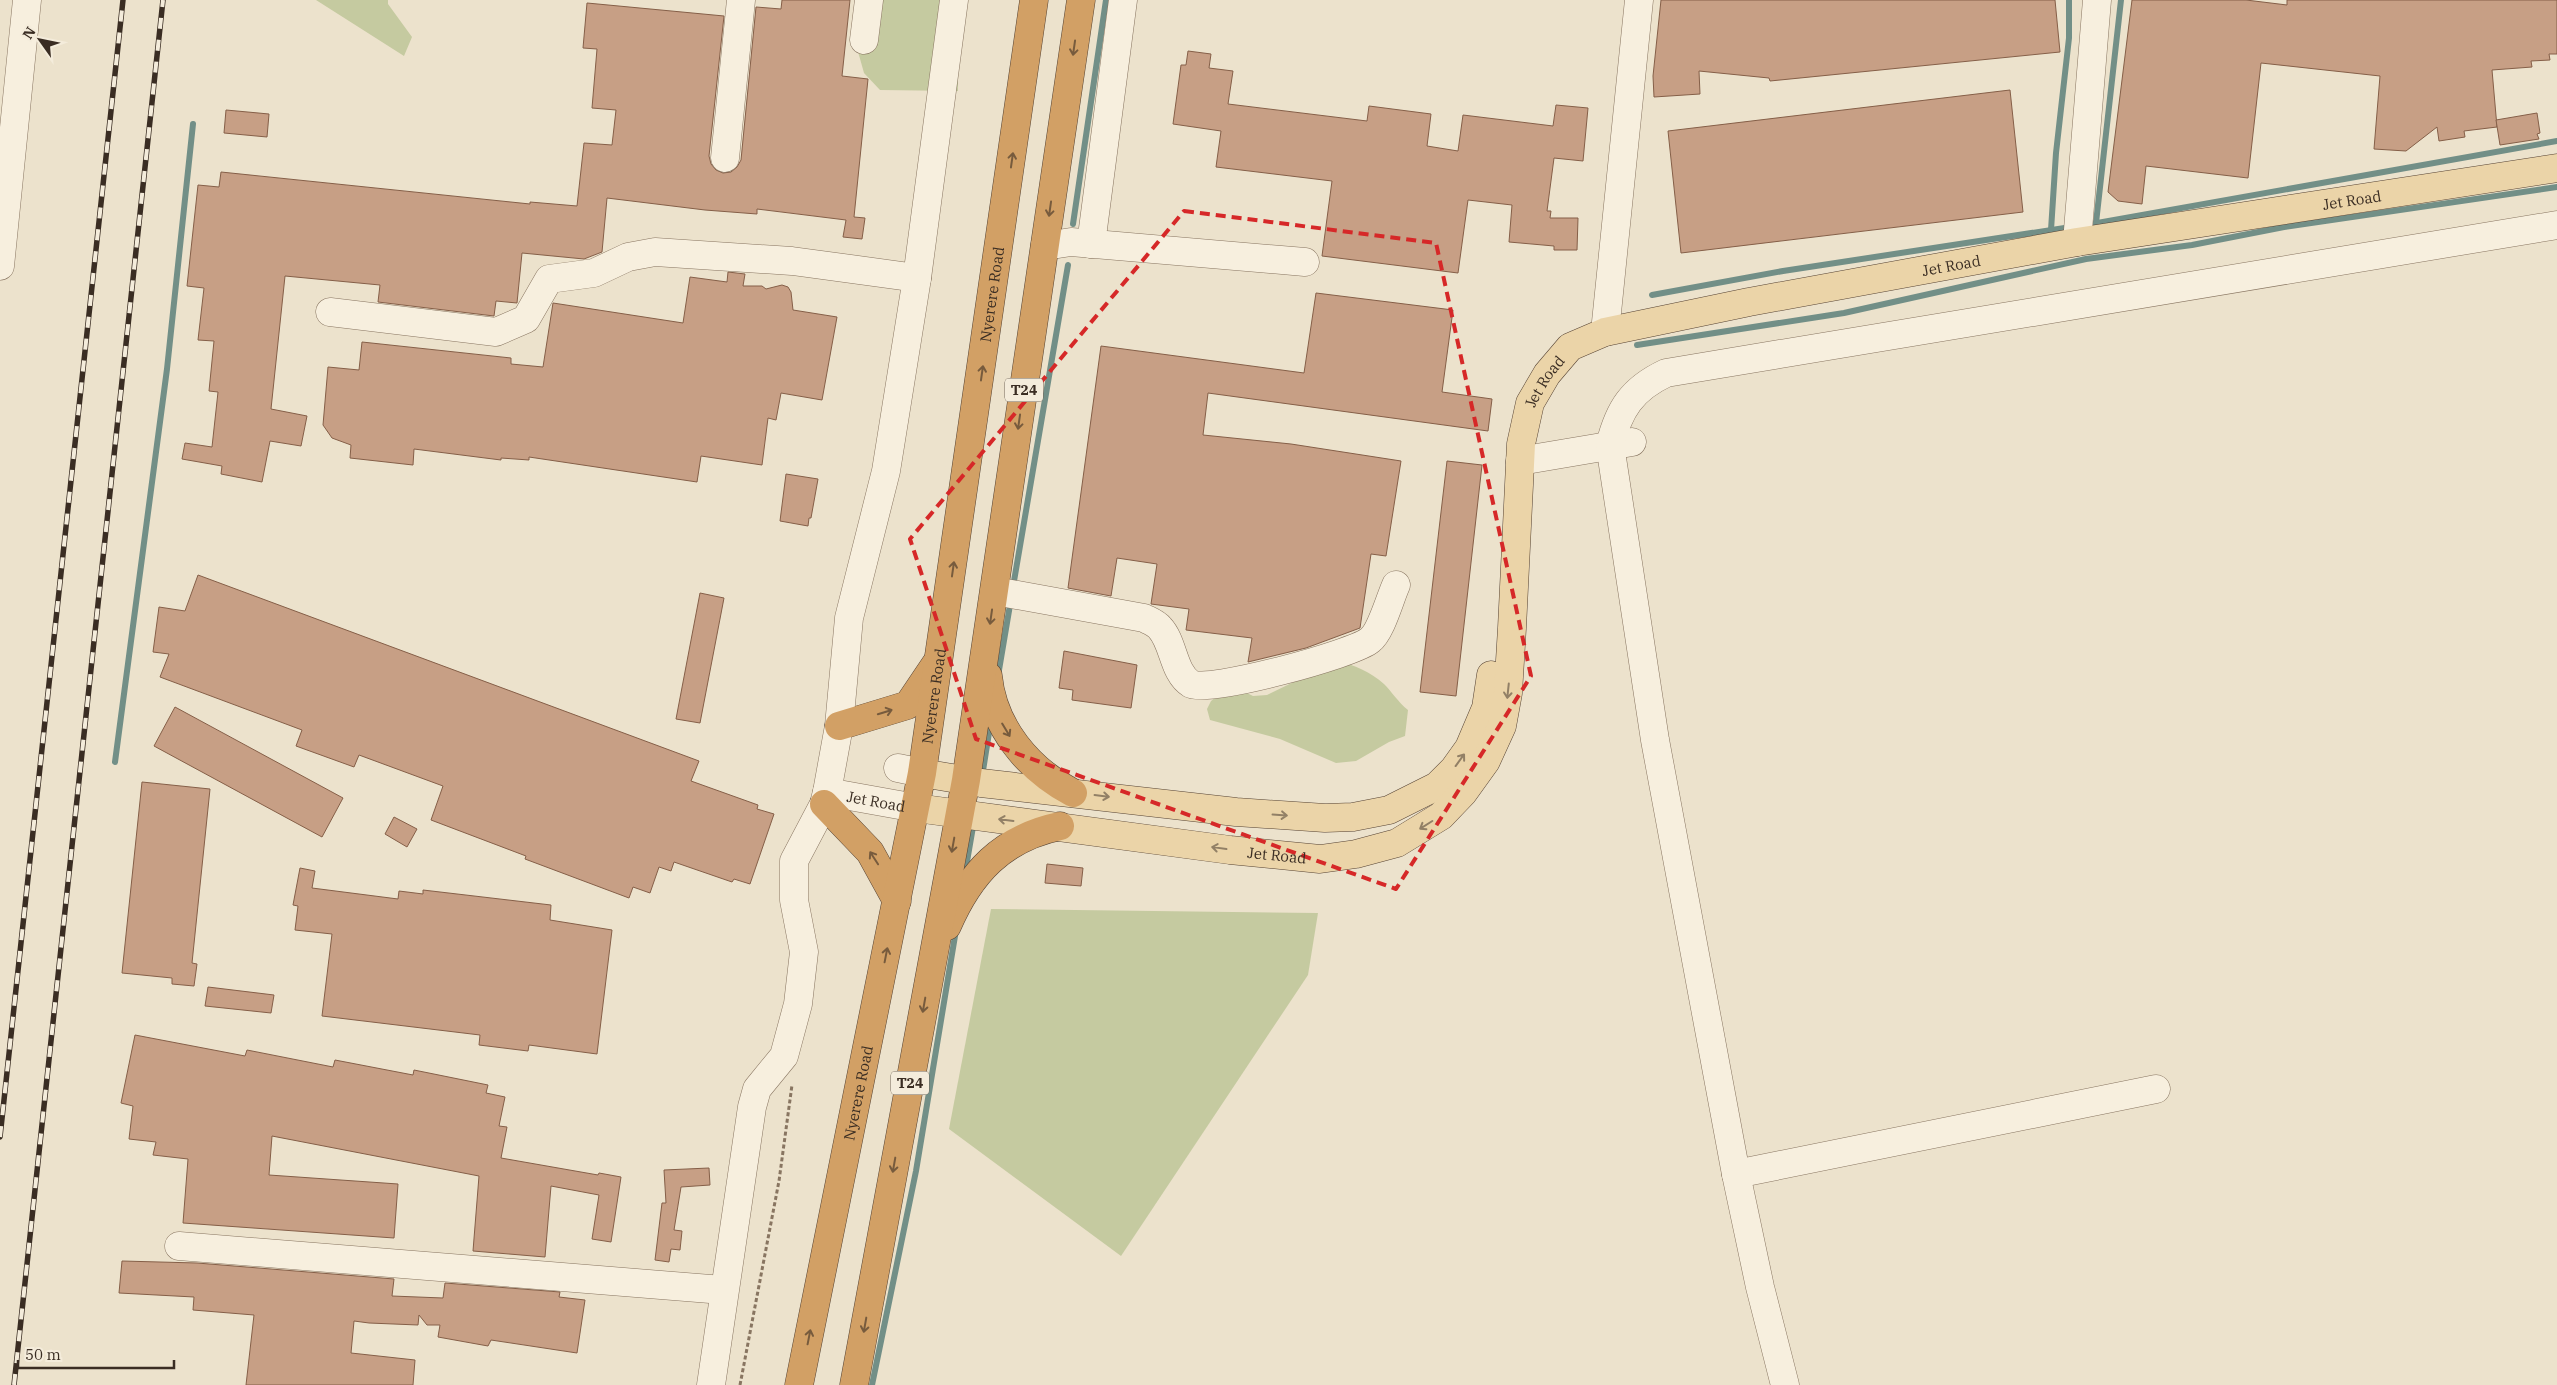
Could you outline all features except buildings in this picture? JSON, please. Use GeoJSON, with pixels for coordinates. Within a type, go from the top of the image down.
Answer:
{"type":"FeatureCollection","features":[{"type":"Feature","properties":{"kind":"highway","name":"Nyerere Road"},"geometry":{"type":"LineString","coordinates":[[799,1385],[916,808],[910,770],[940,658],[1034,0]]}},
{"type":"Feature","properties":{"kind":"highway","name":"T24"},"geometry":{"type":"LineString","coordinates":[[854,1385],[966,780],[1081,0]]}},
{"type":"Feature","properties":{"kind":"highway"},"geometry":{"type":"LineString","coordinates":[[986,650],[989,691],[998,716],[1027,760],[1054,783],[1073,793]]}},
{"type":"Feature","properties":{"kind":"highway"},"geometry":{"type":"LineString","coordinates":[[839,726],[908,705],[940,658]]}},
{"type":"Feature","properties":{"kind":"highway"},"geometry":{"type":"LineString","coordinates":[[825,798],[870,852],[897,901]]}},
{"type":"Feature","properties":{"kind":"highway"},"geometry":{"type":"LineString","coordinates":[[933,957],[954,910],[987,862],[1011,843],[1036,831],[1060,826]]}},
{"type":"Feature","properties":{"kind":"main road","name":"Jet Road"},"geometry":{"type":"LineString","coordinates":[[916,808],[1239,851],[1320,859],[1356,854],[1397,843],[1440,816],[1464,793],[1486,761],[1502,726],[1508,693],[1521,444],[1530,403],[1547,374],[1570,347],[1605,332],[1749,302],[2077,242],[2557,168]]}},
{"type":"Feature","properties":{"kind":"main road","name":"Jet Road"},"geometry":{"type":"LineString","coordinates":[[910,770],[966,780],[1236,812],[1325,818],[1354,816],[1389,810],[1437,786],[1454,769],[1469,748],[1486,708],[1500,608],[1515,555]]}},
{"type":"Feature","properties":{"kind":"street"},"geometry":{"type":"LineString","coordinates":[[0,266],[27,0]]}},
{"type":"Feature","properties":{"kind":"street"},"geometry":{"type":"LineString","coordinates":[[725,158],[741,0]]}},
{"type":"Feature","properties":{"kind":"street"},"geometry":{"type":"LineString","coordinates":[[864,40],[869,0]]}},
{"type":"Feature","properties":{"kind":"street"},"geometry":{"type":"LineString","coordinates":[[711,1385],[723,1290],[752,1107],[757,1089],[784,1056],[798,1004],[804,952],[794,900],[794,861],[825,798],[839,726],[849,618],[886,471],[917,278],[954,0]]}},
{"type":"Feature","properties":{"kind":"street"},"geometry":{"type":"LineString","coordinates":[[1091,244],[1123,0]]}},
{"type":"Feature","properties":{"kind":"street"},"geometry":{"type":"LineString","coordinates":[[1605,332],[1639,0]]}},
{"type":"Feature","properties":{"kind":"street"},"geometry":{"type":"LineString","coordinates":[[2077,242],[2097,0]]}},
{"type":"Feature","properties":{"kind":"street"},"geometry":{"type":"LineString","coordinates":[[1785,1385],[1760,1287],[1736,1174],[1655,740],[1621,443],[1616,422],[1625,405],[1651,380],[1666,373],[2557,225]]}},
{"type":"Feature","properties":{"kind":"street"},"geometry":{"type":"LineString","coordinates":[[1045,246],[1071,242],[1305,262]]}},
{"type":"Feature","properties":{"kind":"street"},"geometry":{"type":"LineString","coordinates":[[330,312],[496,332],[526,319],[549,279],[594,274],[628,257],[655,252],[792,261],[917,278]]}},
{"type":"Feature","properties":{"kind":"street"},"geometry":{"type":"LineString","coordinates":[[1520,461],[1621,443]]}},
{"type":"Feature","properties":{"kind":"street"},"geometry":{"type":"LineString","coordinates":[[995,591],[1144,618],[1162,630],[1180,670],[1188,682],[1199,686],[1230,683],[1336,655],[1371,640],[1396,585]]}},
{"type":"Feature","properties":{"kind":"street","name":"Jet Road"},"geometry":{"type":"LineString","coordinates":[[825,798],[916,808]]}},
{"type":"Feature","properties":{"kind":"street"},"geometry":{"type":"LineString","coordinates":[[1736,1174],[2156,1089]]}},
{"type":"Feature","properties":{"kind":"street"},"geometry":{"type":"LineString","coordinates":[[179,1246],[723,1290]]}},
{"type":"Feature","properties":{"kind":"path"},"geometry":{"type":"LineString","coordinates":[[740,1385],[779,1180],[793,1081]]}},
{"type":"Feature","properties":{"kind":"highlighted area"},"geometry":{"type":"Polygon","coordinates":[[[1184,211],[1436,243],[1531,676],[1396,889],[976,739],[910,539],[1184,211]]]}},
{"type":"Feature","properties":{"kind":"green space"},"geometry":{"type":"Polygon","coordinates":[[[316,0],[388,0],[388,4],[412,37],[404,56],[316,0]]]}},
{"type":"Feature","properties":{"kind":"green space"},"geometry":{"type":"Polygon","coordinates":[[[878,0],[945,0],[958,45],[958,91],[880,90],[864,73],[857,48],[878,0]]]}},
{"type":"Feature","properties":{"kind":"green space"},"geometry":{"type":"Polygon","coordinates":[[[1337,661],[1356,667],[1374,676],[1408,710],[1405,736],[1389,742],[1356,761],[1336,763],[1280,739],[1210,720],[1207,709],[1211,701],[1220,694],[1243,691],[1253,696],[1267,695],[1337,661]]]}},
{"type":"Feature","properties":{"kind":"green space"},"geometry":{"type":"Polygon","coordinates":[[[991,909],[1318,913],[1308,975],[1121,1256],[949,1129],[991,909]]]}},
{"type":"Feature","properties":{"kind":"waterway"},"geometry":{"type":"LineString","coordinates":[[1073,224],[1106,0]]}},
{"type":"Feature","properties":{"kind":"waterway"},"geometry":{"type":"LineString","coordinates":[[2051,230],[2056,153],[2069,38],[2069,0]]}},
{"type":"Feature","properties":{"kind":"waterway"},"geometry":{"type":"LineString","coordinates":[[2096,223],[2121,0]]}},
{"type":"Feature","properties":{"kind":"waterway"},"geometry":{"type":"LineString","coordinates":[[115,762],[167,369],[193,124]]}},
{"type":"Feature","properties":{"kind":"waterway"},"geometry":{"type":"LineString","coordinates":[[2086,225],[2557,141]]}},
{"type":"Feature","properties":{"kind":"waterway"},"geometry":{"type":"LineString","coordinates":[[1637,345],[1844,313],[2086,259],[2192,245],[2284,227],[2557,187]]}},
{"type":"Feature","properties":{"kind":"waterway"},"geometry":{"type":"LineString","coordinates":[[1652,295],[1783,271],[2071,227]]}},
{"type":"Feature","properties":{"kind":"waterway"},"geometry":{"type":"LineString","coordinates":[[1013,587],[1068,265]]}},
{"type":"Feature","properties":{"kind":"waterway"},"geometry":{"type":"LineString","coordinates":[[998,676],[1011,599]]}},
{"type":"Feature","properties":{"kind":"waterway"},"geometry":{"type":"LineString","coordinates":[[982,777],[991,720]]}},
{"type":"Feature","properties":{"kind":"waterway"},"geometry":{"type":"LineString","coordinates":[[965,873],[974,821]]}},
{"type":"Feature","properties":{"kind":"waterway"},"geometry":{"type":"LineString","coordinates":[[872,1385],[916,1171],[956,930]]}},
{"type":"Feature","properties":{"kind":"railway"},"geometry":{"type":"LineString","coordinates":[[0,1137],[123,0]]}},
{"type":"Feature","properties":{"kind":"railway"},"geometry":{"type":"LineString","coordinates":[[14,1385],[163,0]]}}]}
